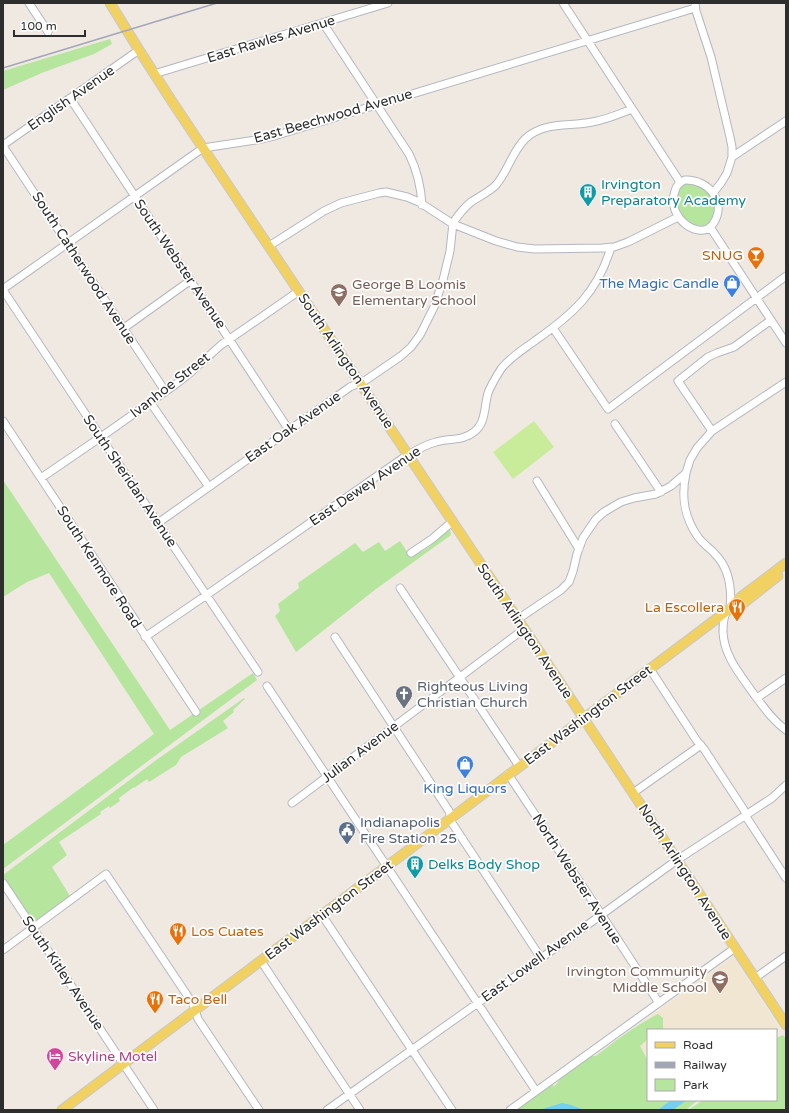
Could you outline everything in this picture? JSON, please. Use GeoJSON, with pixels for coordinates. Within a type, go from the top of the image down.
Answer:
{"type":"FeatureCollection","features":[{"type":"Feature","properties":{"kind":"main road","name":"South Arlington Avenue"},"geometry":{"type":"LineString","coordinates":[[110,3],[138,50],[583,718]]}},
{"type":"Feature","properties":{"kind":"main road","name":"East Washington Street"},"geometry":{"type":"LineString","coordinates":[[65,1109],[518,766],[728,610],[740,597],[786,563]]}},
{"type":"Feature","properties":{"kind":"main road","name":"East Washington Street"},"geometry":{"type":"LineString","coordinates":[[728,610],[745,602],[786,570]]}},
{"type":"Feature","properties":{"kind":"main road","name":"North Arlington Avenue"},"geometry":{"type":"LineString","coordinates":[[583,718],[786,1025]]}},
{"type":"Feature","properties":{"kind":"street"},"geometry":{"type":"LineString","coordinates":[[28,3],[48,32]]}},
{"type":"Feature","properties":{"kind":"street","name":"East Rawles Avenue"},"geometry":{"type":"LineString","coordinates":[[154,74],[388,3]]}},
{"type":"Feature","properties":{"kind":"street"},"geometry":{"type":"LineString","coordinates":[[563,3],[680,182]]}},
{"type":"Feature","properties":{"kind":"street"},"geometry":{"type":"LineString","coordinates":[[695,6],[712,64],[732,143],[732,156],[725,177],[713,193]]}},
{"type":"Feature","properties":{"kind":"street","name":"East Beechwood Avenue"},"geometry":{"type":"LineString","coordinates":[[3,290],[203,148],[274,136],[588,41],[695,6]]}},
{"type":"Feature","properties":{"kind":"street"},"geometry":{"type":"LineString","coordinates":[[323,23],[411,158],[418,178],[422,205]]}},
{"type":"Feature","properties":{"kind":"street","name":"English Avenue"},"geometry":{"type":"LineString","coordinates":[[3,146],[138,50]]}},
{"type":"Feature","properties":{"kind":"street","name":"South Webster Avenue"},"geometry":{"type":"LineString","coordinates":[[70,98],[289,430]]}},
{"type":"Feature","properties":{"kind":"street","name":"East Oak Avenue"},"geometry":{"type":"LineString","coordinates":[[158,523],[350,387],[366,380],[401,356],[411,347],[423,331],[436,303],[450,251],[453,224],[464,208],[496,185],[519,146],[525,139],[540,129],[591,123],[608,119],[632,109]]}},
{"type":"Feature","properties":{"kind":"street"},"geometry":{"type":"LineString","coordinates":[[732,156],[786,121]]}},
{"type":"Feature","properties":{"kind":"street","name":"South Catherwood Avenue"},"geometry":{"type":"LineString","coordinates":[[3,146],[165,391]]}},
{"type":"Feature","properties":{"kind":"street"},"geometry":{"type":"LineString","coordinates":[[689,180],[700,182],[708,187],[713,193],[717,203],[717,214],[710,227],[700,230],[692,228],[678,217],[674,208],[673,197],[680,182],[689,180]]}},
{"type":"Feature","properties":{"kind":"street"},"geometry":{"type":"LineString","coordinates":[[269,246],[324,210],[341,203],[376,193],[386,192],[404,195],[453,224],[496,241],[517,247],[546,249],[611,247],[626,243],[678,217]]}},
{"type":"Feature","properties":{"kind":"street"},"geometry":{"type":"LineString","coordinates":[[710,227],[786,343]]}},
{"type":"Feature","properties":{"kind":"street","name":"East Dewey Avenue"},"geometry":{"type":"LineString","coordinates":[[145,637],[408,455],[435,442],[461,439],[473,433],[484,419],[489,390],[501,369],[512,358],[574,311],[587,296],[600,276],[606,264],[611,247]]}},
{"type":"Feature","properties":{"kind":"street"},"geometry":{"type":"LineString","coordinates":[[553,328],[608,409],[786,276]]}},
{"type":"Feature","properties":{"kind":"street"},"geometry":{"type":"LineString","coordinates":[[124,328],[191,280]]}},
{"type":"Feature","properties":{"kind":"street","name":"South Sheridan Avenue"},"geometry":{"type":"LineString","coordinates":[[3,290],[258,672]]}},
{"type":"Feature","properties":{"kind":"street","name":"Ivanhoe Street"},"geometry":{"type":"LineString","coordinates":[[41,478],[186,376],[230,339],[299,290]]}},
{"type":"Feature","properties":{"kind":"street"},"geometry":{"type":"LineString","coordinates":[[712,431],[678,381],[708,357],[734,347],[771,320]]}},
{"type":"Feature","properties":{"kind":"street"},"geometry":{"type":"LineString","coordinates":[[786,382],[712,431],[704,439],[690,460],[686,473],[683,493],[686,513],[691,525],[698,537],[719,558],[726,569],[730,582],[731,599],[724,618],[723,629],[727,653],[735,667],[772,718],[786,730]]}},
{"type":"Feature","properties":{"kind":"street"},"geometry":{"type":"LineString","coordinates":[[150,402],[208,487]]}},
{"type":"Feature","properties":{"kind":"street","name":"South Kenmore Road"},"geometry":{"type":"LineString","coordinates":[[3,421],[196,712]]}},
{"type":"Feature","properties":{"kind":"street"},"geometry":{"type":"LineString","coordinates":[[615,424],[661,492]]}},
{"type":"Feature","properties":{"kind":"street"},"geometry":{"type":"LineString","coordinates":[[518,619],[566,585],[571,578],[576,557],[583,538],[596,519],[608,509],[621,502],[661,492],[686,473]]}},
{"type":"Feature","properties":{"kind":"street"},"geometry":{"type":"LineString","coordinates":[[537,481],[579,549]]}},
{"type":"Feature","properties":{"kind":"street"},"geometry":{"type":"LineString","coordinates":[[411,553],[432,539],[452,521]]}},
{"type":"Feature","properties":{"kind":"street"},"geometry":{"type":"LineString","coordinates":[[400,588],[518,766]]}},
{"type":"Feature","properties":{"kind":"street","name":"Julian Avenue"},"geometry":{"type":"LineString","coordinates":[[292,803],[524,628]]}},
{"type":"Feature","properties":{"kind":"street"},"geometry":{"type":"LineString","coordinates":[[334,637],[449,811],[452,823],[541,958]]}},
{"type":"Feature","properties":{"kind":"street"},"geometry":{"type":"LineString","coordinates":[[650,669],[744,810],[786,878]]}},
{"type":"Feature","properties":{"kind":"street"},"geometry":{"type":"LineString","coordinates":[[757,698],[786,678]]}},
{"type":"Feature","properties":{"kind":"street"},"geometry":{"type":"LineString","coordinates":[[267,686],[536,1091]]}},
{"type":"Feature","properties":{"kind":"street"},"geometry":{"type":"LineString","coordinates":[[633,793],[701,745]]}},
{"type":"Feature","properties":{"kind":"street","name":"North Webster Avenue"},"geometry":{"type":"LineString","coordinates":[[508,774],[659,1003]]}},
{"type":"Feature","properties":{"kind":"street","name":"East Lowell Avenue"},"geometry":{"type":"LineString","coordinates":[[327,1110],[677,860],[772,798],[786,786]]}},
{"type":"Feature","properties":{"kind":"street"},"geometry":{"type":"LineString","coordinates":[[3,950],[106,874],[193,1004],[198,1018],[259,1110]]}},
{"type":"Feature","properties":{"kind":"street","name":"South Kitley Avenue"},"geometry":{"type":"LineString","coordinates":[[3,883],[154,1110]]}},
{"type":"Feature","properties":{"kind":"street"},"geometry":{"type":"LineString","coordinates":[[322,915],[452,1110]]}},
{"type":"Feature","properties":{"kind":"street"},"geometry":{"type":"LineString","coordinates":[[510,1110],[735,948]]}},
{"type":"Feature","properties":{"kind":"street"},"geometry":{"type":"LineString","coordinates":[[755,978],[786,956]]}},
{"type":"Feature","properties":{"kind":"street"},"geometry":{"type":"LineString","coordinates":[[261,961],[360,1110]]}},
{"type":"Feature","properties":{"kind":"shaded area","name":"Irvington Community Middle School"},"geometry":{"type":"Polygon","coordinates":[[[733,957],[781,1031],[777,1033],[777,1029],[647,1029],[647,1074],[596,1056],[733,957]]]}},
{"type":"Feature","properties":{"kind":"green space"},"geometry":{"type":"Polygon","coordinates":[[[110,39],[112,44],[94,54],[44,72],[3,90],[3,71],[110,39]]]}},
{"type":"Feature","properties":{"kind":"green space"},"geometry":{"type":"Polygon","coordinates":[[[687,182],[702,186],[709,192],[715,204],[715,213],[714,218],[709,225],[698,226],[688,222],[678,210],[676,203],[677,189],[687,182]]]}},
{"type":"Feature","properties":{"kind":"green space"},"geometry":{"type":"Polygon","coordinates":[[[534,421],[554,447],[513,479],[493,452],[534,421]]]}},
{"type":"Feature","properties":{"kind":"green space"},"geometry":{"type":"Polygon","coordinates":[[[3,480],[170,730],[253,673],[257,680],[3,869],[3,845],[154,734],[49,573],[27,582],[3,597],[3,480]]]}},
{"type":"Feature","properties":{"kind":"green space"},"geometry":{"type":"Polygon","coordinates":[[[450,529],[451,535],[376,589],[296,652],[275,616],[280,611],[278,604],[299,588],[298,583],[355,543],[363,552],[379,542],[385,551],[400,541],[410,556],[427,548],[450,529]]]}},
{"type":"Feature","properties":{"kind":"green space"},"geometry":{"type":"Polygon","coordinates":[[[244,698],[245,699],[233,710],[234,712],[223,721],[228,728],[181,757],[176,765],[149,782],[147,779],[134,787],[119,798],[120,801],[110,808],[109,806],[100,812],[101,814],[59,842],[67,855],[52,867],[70,896],[37,921],[33,920],[3,875],[155,761],[244,698]]]}},
{"type":"Feature","properties":{"kind":"green space"},"geometry":{"type":"Polygon","coordinates":[[[658,1014],[663,1018],[663,1029],[647,1029],[647,1040],[640,1046],[647,1059],[647,1101],[697,1101],[686,1110],[516,1110],[549,1085],[553,1085],[554,1087],[562,1077],[591,1056],[596,1056],[641,1023],[658,1014]]]}},
{"type":"Feature","properties":{"kind":"green space"},"geometry":{"type":"Polygon","coordinates":[[[783,1035],[786,1039],[786,1110],[688,1110],[702,1101],[777,1101],[777,1038],[783,1035]]]}},
{"type":"Feature","properties":{"kind":"water"},"geometry":{"type":"Polygon","coordinates":[[[670,1101],[686,1101],[673,1110],[658,1110],[670,1101]]]}},
{"type":"Feature","properties":{"kind":"water"},"geometry":{"type":"Polygon","coordinates":[[[562,1103],[584,1110],[539,1110],[562,1103]]]}},
{"type":"Feature","properties":{"kind":"railway"},"geometry":{"type":"LineString","coordinates":[[3,68],[217,3]]}},
{"type":"Feature","properties":{"kind":"place","name":"Irvington Preparatory Academy"},"geometry":{"type":"Point","coordinates":[588,207]}},
{"type":"Feature","properties":{"kind":"place","name":"SNUG"},"geometry":{"type":"Point","coordinates":[756,270]}},
{"type":"Feature","properties":{"kind":"place","name":"The Magic Candle"},"geometry":{"type":"Point","coordinates":[732,298]}},
{"type":"Feature","properties":{"kind":"place","name":"George B Loomis Elementary School"},"geometry":{"type":"Point","coordinates":[339,307]}},
{"type":"Feature","properties":{"kind":"place","name":"La Escollera"},"geometry":{"type":"Point","coordinates":[737,622]}},
{"type":"Feature","properties":{"kind":"place","name":"Righteous Living Christian Church"},"geometry":{"type":"Point","coordinates":[404,709]}},
{"type":"Feature","properties":{"kind":"place","name":"King Liquors"},"geometry":{"type":"Point","coordinates":[465,779]}},
{"type":"Feature","properties":{"kind":"place","name":"Indianapolis Fire Station 25"},"geometry":{"type":"Point","coordinates":[347,845]}},
{"type":"Feature","properties":{"kind":"place","name":"Delks Body Shop"},"geometry":{"type":"Point","coordinates":[415,879]}},
{"type":"Feature","properties":{"kind":"place","name":"Los Cuates"},"geometry":{"type":"Point","coordinates":[178,946]}},
{"type":"Feature","properties":{"kind":"place","name":"Irvington Community Middle School"},"geometry":{"type":"Point","coordinates":[720,994]}},
{"type":"Feature","properties":{"kind":"place","name":"Taco Bell"},"geometry":{"type":"Point","coordinates":[155,1014]}},
{"type":"Feature","properties":{"kind":"place","name":"Skyline Motel"},"geometry":{"type":"Point","coordinates":[55,1071]}}]}
